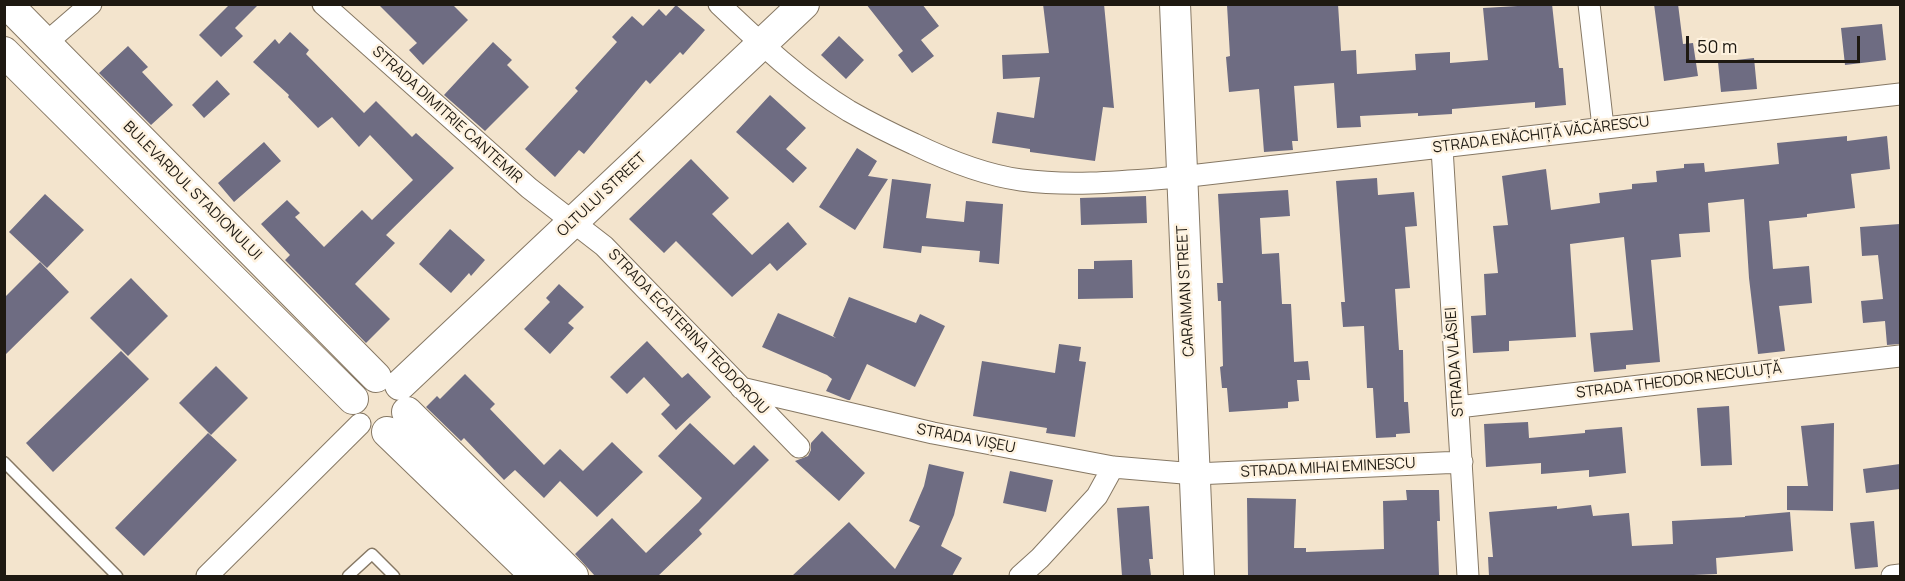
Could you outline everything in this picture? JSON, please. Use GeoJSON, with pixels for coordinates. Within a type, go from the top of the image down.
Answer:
{"type":"FeatureCollection","features":[{"type":"Feature","properties":{"kind":"main road","name":"BULEVARDUL STADIONULUI"},"geometry":{"type":"LineString","coordinates":[[7,4],[46,42],[536,576]]}},
{"type":"Feature","properties":{"kind":"main road","name":"OLTULUI STREET"},"geometry":{"type":"LineString","coordinates":[[380,405],[804,4]]}},
{"type":"Feature","properties":{"kind":"main road","name":"CARAIMAN STREET"},"geometry":{"type":"LineString","coordinates":[[1175,4],[1199,576]]}},
{"type":"Feature","properties":{"kind":"main road","name":"BULEVARDUL STADIONULUI"},"geometry":{"type":"LineString","coordinates":[[4,52],[380,405],[573,576]]}},
{"type":"Feature","properties":{"kind":"street"},"geometry":{"type":"LineString","coordinates":[[46,42],[92,4]]}},
{"type":"Feature","properties":{"kind":"street","name":"STRADA DIMITRIE CANTEMIR"},"geometry":{"type":"LineString","coordinates":[[322,4],[529,188],[574,221]]}},
{"type":"Feature","properties":{"kind":"street","name":"STRADA ENĂCHIȚĂ VĂCĂRESCU"},"geometry":{"type":"LineString","coordinates":[[719,4],[762,45],[848,111],[934,154],[971,168],[1021,180],[1068,183],[1181,177],[1900,94]]}},
{"type":"Feature","properties":{"kind":"street"},"geometry":{"type":"LineString","coordinates":[[1589,4],[1603,127]]}},
{"type":"Feature","properties":{"kind":"street","name":"STRADA VLĂSIEI"},"geometry":{"type":"LineString","coordinates":[[1442,148],[1468,576]]}},
{"type":"Feature","properties":{"kind":"street","name":"STRADA ECATERINA TEODOROIU"},"geometry":{"type":"LineString","coordinates":[[574,221],[604,246],[799,447]]}},
{"type":"Feature","properties":{"kind":"street","name":"STRADA THEODOR NECULUȚĂ"},"geometry":{"type":"LineString","coordinates":[[1458,407],[1900,356]]}},
{"type":"Feature","properties":{"kind":"street","name":"STRADA VIȘEU"},"geometry":{"type":"LineString","coordinates":[[741,388],[933,433],[1113,467],[1195,474]]}},
{"type":"Feature","properties":{"kind":"street"},"geometry":{"type":"LineString","coordinates":[[207,576],[380,405]]}},
{"type":"Feature","properties":{"kind":"street","name":"STRADA MIHAI EMINESCU"},"geometry":{"type":"LineString","coordinates":[[1195,474],[1462,462]]}},
{"type":"Feature","properties":{"kind":"street"},"geometry":{"type":"LineString","coordinates":[[1020,576],[1040,558],[1097,496],[1113,467]]}},
{"type":"Feature","properties":{"kind":"street"},"geometry":{"type":"LineString","coordinates":[[1892,576],[1900,575]]}},
{"type":"Feature","properties":{"kind":"lane"},"geometry":{"type":"LineString","coordinates":[[4,462],[117,576]]}},
{"type":"Feature","properties":{"kind":"lane"},"geometry":{"type":"LineString","coordinates":[[348,576],[372,554],[394,576]]}},
{"type":"Feature","properties":{"kind":"building"},"geometry":{"type":"Polygon","coordinates":[[[230,4],[259,4],[235,28],[243,36],[221,57],[199,35],[230,4]]]}},
{"type":"Feature","properties":{"kind":"building"},"geometry":{"type":"Polygon","coordinates":[[[378,4],[452,4],[468,20],[423,65],[409,50],[417,43],[378,4]]]}},
{"type":"Feature","properties":{"kind":"building"},"geometry":{"type":"Polygon","coordinates":[[[866,4],[922,4],[939,26],[921,40],[934,56],[912,73],[898,55],[903,51],[866,4]]]}},
{"type":"Feature","properties":{"kind":"building"},"geometry":{"type":"Polygon","coordinates":[[[1043,4],[1104,4],[1114,108],[1103,107],[1095,161],[1030,152],[1030,149],[992,143],[997,112],[1034,118],[1040,77],[1003,79],[1002,55],[1049,53],[1043,4]]]}},
{"type":"Feature","properties":{"kind":"building"},"geometry":{"type":"Polygon","coordinates":[[[1338,4],[1341,51],[1356,50],[1357,74],[1416,70],[1415,54],[1450,52],[1450,63],[1488,60],[1483,8],[1552,4],[1559,68],[1563,68],[1566,105],[1535,108],[1535,102],[1452,109],[1452,114],[1360,116],[1361,127],[1337,128],[1334,83],[1294,86],[1298,141],[1292,141],[1293,150],[1264,152],[1259,89],[1229,92],[1226,57],[1230,56],[1227,5],[1338,4]]]}},
{"type":"Feature","properties":{"kind":"building"},"geometry":{"type":"Polygon","coordinates":[[[1654,4],[1678,4],[1683,44],[1693,43],[1698,76],[1664,81],[1654,4]]]}},
{"type":"Feature","properties":{"kind":"building"},"geometry":{"type":"Polygon","coordinates":[[[676,5],[705,30],[683,55],[680,52],[650,84],[646,80],[584,154],[579,150],[555,177],[525,149],[578,91],[575,88],[617,42],[612,37],[632,16],[643,26],[659,9],[666,16],[676,5]]]}},
{"type":"Feature","properties":{"kind":"building"},"geometry":{"type":"Polygon","coordinates":[[[1882,24],[1886,60],[1845,65],[1841,28],[1882,24]]]}},
{"type":"Feature","properties":{"kind":"building"},"geometry":{"type":"Polygon","coordinates":[[[290,32],[309,50],[306,54],[364,113],[376,101],[412,137],[416,133],[454,168],[386,235],[395,243],[355,284],[390,319],[366,343],[285,260],[290,255],[261,224],[287,200],[300,213],[295,217],[324,247],[362,210],[372,220],[413,180],[370,135],[359,147],[332,117],[318,128],[288,97],[289,95],[253,62],[275,39],[279,44],[290,32]]]}},
{"type":"Feature","properties":{"kind":"building"},"geometry":{"type":"Polygon","coordinates":[[[839,36],[864,60],[846,79],[821,55],[839,36]]]}},
{"type":"Feature","properties":{"kind":"building"},"geometry":{"type":"Polygon","coordinates":[[[493,42],[512,60],[507,65],[529,87],[485,131],[444,95],[493,42]]]}},
{"type":"Feature","properties":{"kind":"building"},"geometry":{"type":"Polygon","coordinates":[[[128,46],[148,67],[142,72],[173,105],[151,125],[99,73],[128,46]]]}},
{"type":"Feature","properties":{"kind":"building"},"geometry":{"type":"Polygon","coordinates":[[[1754,58],[1757,89],[1721,92],[1718,62],[1754,58]]]}},
{"type":"Feature","properties":{"kind":"building"},"geometry":{"type":"Polygon","coordinates":[[[217,80],[230,94],[204,118],[192,105],[217,80]]]}},
{"type":"Feature","properties":{"kind":"building"},"geometry":{"type":"Polygon","coordinates":[[[770,95],[806,128],[786,149],[807,168],[793,183],[736,132],[770,95]]]}},
{"type":"Feature","properties":{"kind":"building"},"geometry":{"type":"Polygon","coordinates":[[[1847,136],[1847,141],[1887,136],[1890,169],[1851,174],[1855,208],[1769,221],[1773,269],[1809,266],[1812,303],[1779,306],[1785,351],[1758,354],[1749,278],[1744,199],[1708,203],[1710,232],[1679,234],[1681,257],[1651,260],[1660,362],[1626,365],[1626,369],[1594,372],[1590,333],[1633,330],[1624,237],[1570,244],[1576,337],[1509,341],[1509,351],[1473,353],[1471,316],[1486,315],[1484,274],[1498,273],[1493,226],[1508,225],[1502,176],[1546,169],[1551,210],[1600,203],[1599,193],[1632,189],[1632,184],[1657,182],[1656,171],[1684,168],[1684,164],[1704,163],[1705,172],[1779,164],[1777,143],[1847,136]]]}},
{"type":"Feature","properties":{"kind":"building"},"geometry":{"type":"Polygon","coordinates":[[[264,142],[281,161],[234,202],[218,183],[264,142]]]}},
{"type":"Feature","properties":{"kind":"building"},"geometry":{"type":"Polygon","coordinates":[[[857,148],[877,161],[868,176],[888,179],[855,230],[819,207],[857,148]]]}},
{"type":"Feature","properties":{"kind":"building"},"geometry":{"type":"Polygon","coordinates":[[[691,159],[729,198],[712,214],[752,255],[788,222],[807,244],[777,271],[770,263],[732,297],[676,241],[664,253],[629,219],[691,159]]]}},
{"type":"Feature","properties":{"kind":"building"},"geometry":{"type":"Polygon","coordinates":[[[1377,178],[1378,195],[1414,192],[1417,226],[1405,227],[1410,288],[1395,289],[1399,350],[1403,350],[1404,402],[1408,402],[1410,433],[1396,434],[1396,437],[1376,438],[1373,388],[1367,388],[1364,326],[1343,327],[1341,302],[1345,302],[1336,181],[1377,178]]]}},
{"type":"Feature","properties":{"kind":"building"},"geometry":{"type":"Polygon","coordinates":[[[892,179],[931,184],[926,218],[964,222],[966,201],[1003,204],[999,264],[979,262],[980,251],[922,246],[921,253],[883,248],[892,179]]]}},
{"type":"Feature","properties":{"kind":"building"},"geometry":{"type":"Polygon","coordinates":[[[1288,190],[1290,216],[1260,218],[1262,254],[1279,253],[1282,304],[1291,304],[1294,362],[1308,361],[1310,380],[1297,380],[1299,401],[1288,402],[1288,408],[1229,412],[1227,388],[1222,388],[1220,367],[1223,366],[1221,301],[1218,301],[1217,283],[1223,283],[1218,194],[1288,190]]]}},
{"type":"Feature","properties":{"kind":"building"},"geometry":{"type":"Polygon","coordinates":[[[45,194],[84,230],[47,268],[9,232],[45,194]]]}},
{"type":"Feature","properties":{"kind":"building"},"geometry":{"type":"Polygon","coordinates":[[[1146,196],[1147,223],[1081,225],[1080,198],[1146,196]]]}},
{"type":"Feature","properties":{"kind":"building"},"geometry":{"type":"Polygon","coordinates":[[[1900,224],[1900,344],[1887,345],[1885,321],[1863,323],[1861,301],[1883,299],[1878,255],[1862,256],[1860,227],[1900,224]]]}},
{"type":"Feature","properties":{"kind":"building"},"geometry":{"type":"Polygon","coordinates":[[[450,229],[485,260],[471,276],[469,273],[451,293],[419,264],[450,229]]]}},
{"type":"Feature","properties":{"kind":"building"},"geometry":{"type":"Polygon","coordinates":[[[1132,260],[1133,298],[1078,299],[1078,269],[1094,269],[1094,261],[1132,260]]]}},
{"type":"Feature","properties":{"kind":"building"},"geometry":{"type":"Polygon","coordinates":[[[40,262],[69,292],[4,356],[4,298],[40,262]]]}},
{"type":"Feature","properties":{"kind":"building"},"geometry":{"type":"Polygon","coordinates":[[[131,278],[168,316],[128,356],[90,318],[131,278]]]}},
{"type":"Feature","properties":{"kind":"building"},"geometry":{"type":"Polygon","coordinates":[[[559,284],[584,307],[568,323],[574,328],[550,354],[524,329],[550,302],[546,298],[559,284]]]}},
{"type":"Feature","properties":{"kind":"building"},"geometry":{"type":"Polygon","coordinates":[[[849,297],[916,323],[920,314],[945,326],[915,387],[867,364],[848,400],[826,391],[832,379],[827,375],[762,347],[778,313],[836,338],[833,336],[849,297]]]}},
{"type":"Feature","properties":{"kind":"building"},"geometry":{"type":"Polygon","coordinates":[[[647,341],[682,378],[688,373],[711,397],[676,430],[661,414],[670,405],[644,377],[627,394],[610,377],[647,341]]]}},
{"type":"Feature","properties":{"kind":"building"},"geometry":{"type":"Polygon","coordinates":[[[1059,344],[1081,347],[1079,361],[1086,362],[1075,437],[1046,433],[1047,428],[973,416],[982,361],[1055,373],[1059,344]]]}},
{"type":"Feature","properties":{"kind":"building"},"geometry":{"type":"Polygon","coordinates":[[[121,351],[149,379],[53,472],[26,443],[121,351]]]}},
{"type":"Feature","properties":{"kind":"building"},"geometry":{"type":"Polygon","coordinates":[[[216,366],[248,398],[211,435],[179,403],[216,366]]]}},
{"type":"Feature","properties":{"kind":"building"},"geometry":{"type":"Polygon","coordinates":[[[465,374],[495,404],[490,409],[544,465],[560,449],[583,471],[612,442],[643,472],[597,517],[560,481],[544,498],[515,470],[504,480],[464,438],[461,441],[426,407],[437,396],[440,399],[465,374]]]}},
{"type":"Feature","properties":{"kind":"building"},"geometry":{"type":"Polygon","coordinates":[[[1729,406],[1732,465],[1701,466],[1697,408],[1729,406]]]}},
{"type":"Feature","properties":{"kind":"building"},"geometry":{"type":"Polygon","coordinates":[[[1528,422],[1529,438],[1622,427],[1626,473],[1589,477],[1589,470],[1541,474],[1541,463],[1486,467],[1484,424],[1528,422]]]}},
{"type":"Feature","properties":{"kind":"building"},"geometry":{"type":"Polygon","coordinates":[[[690,423],[734,465],[754,445],[769,460],[699,530],[702,534],[658,576],[595,576],[575,554],[612,518],[646,553],[702,498],[658,456],[690,423]]]}},
{"type":"Feature","properties":{"kind":"building"},"geometry":{"type":"Polygon","coordinates":[[[1834,423],[1833,511],[1787,510],[1787,486],[1808,486],[1801,426],[1834,423]]]}},
{"type":"Feature","properties":{"kind":"building"},"geometry":{"type":"Polygon","coordinates":[[[822,431],[865,473],[839,501],[795,461],[808,456],[811,443],[822,431]]]}},
{"type":"Feature","properties":{"kind":"building"},"geometry":{"type":"Polygon","coordinates":[[[208,433],[237,460],[144,556],[115,528],[208,433]]]}},
{"type":"Feature","properties":{"kind":"building"},"geometry":{"type":"Polygon","coordinates":[[[929,464],[964,472],[954,515],[941,546],[962,558],[952,576],[792,576],[849,522],[895,569],[920,526],[909,521],[924,486],[929,464]]]}},
{"type":"Feature","properties":{"kind":"building"},"geometry":{"type":"Polygon","coordinates":[[[1900,464],[1900,489],[1866,493],[1863,469],[1900,464]]]}},
{"type":"Feature","properties":{"kind":"building"},"geometry":{"type":"Polygon","coordinates":[[[1010,471],[1053,480],[1046,512],[1003,503],[1010,471]]]}},
{"type":"Feature","properties":{"kind":"building"},"geometry":{"type":"Polygon","coordinates":[[[1406,490],[1439,490],[1440,521],[1437,521],[1439,575],[1248,576],[1247,498],[1296,499],[1294,548],[1306,548],[1306,552],[1384,549],[1383,501],[1407,500],[1406,490]]]}},
{"type":"Feature","properties":{"kind":"building"},"geometry":{"type":"Polygon","coordinates":[[[1591,505],[1593,516],[1629,513],[1632,546],[1673,544],[1672,521],[1790,512],[1793,551],[1716,558],[1717,574],[1489,576],[1488,557],[1493,557],[1489,512],[1591,505]]]}},
{"type":"Feature","properties":{"kind":"building"},"geometry":{"type":"Polygon","coordinates":[[[1149,506],[1153,559],[1149,559],[1151,576],[1122,576],[1117,508],[1149,506]]]}},
{"type":"Feature","properties":{"kind":"building"},"geometry":{"type":"Polygon","coordinates":[[[1874,521],[1878,567],[1855,569],[1850,523],[1874,521]]]}}]}
